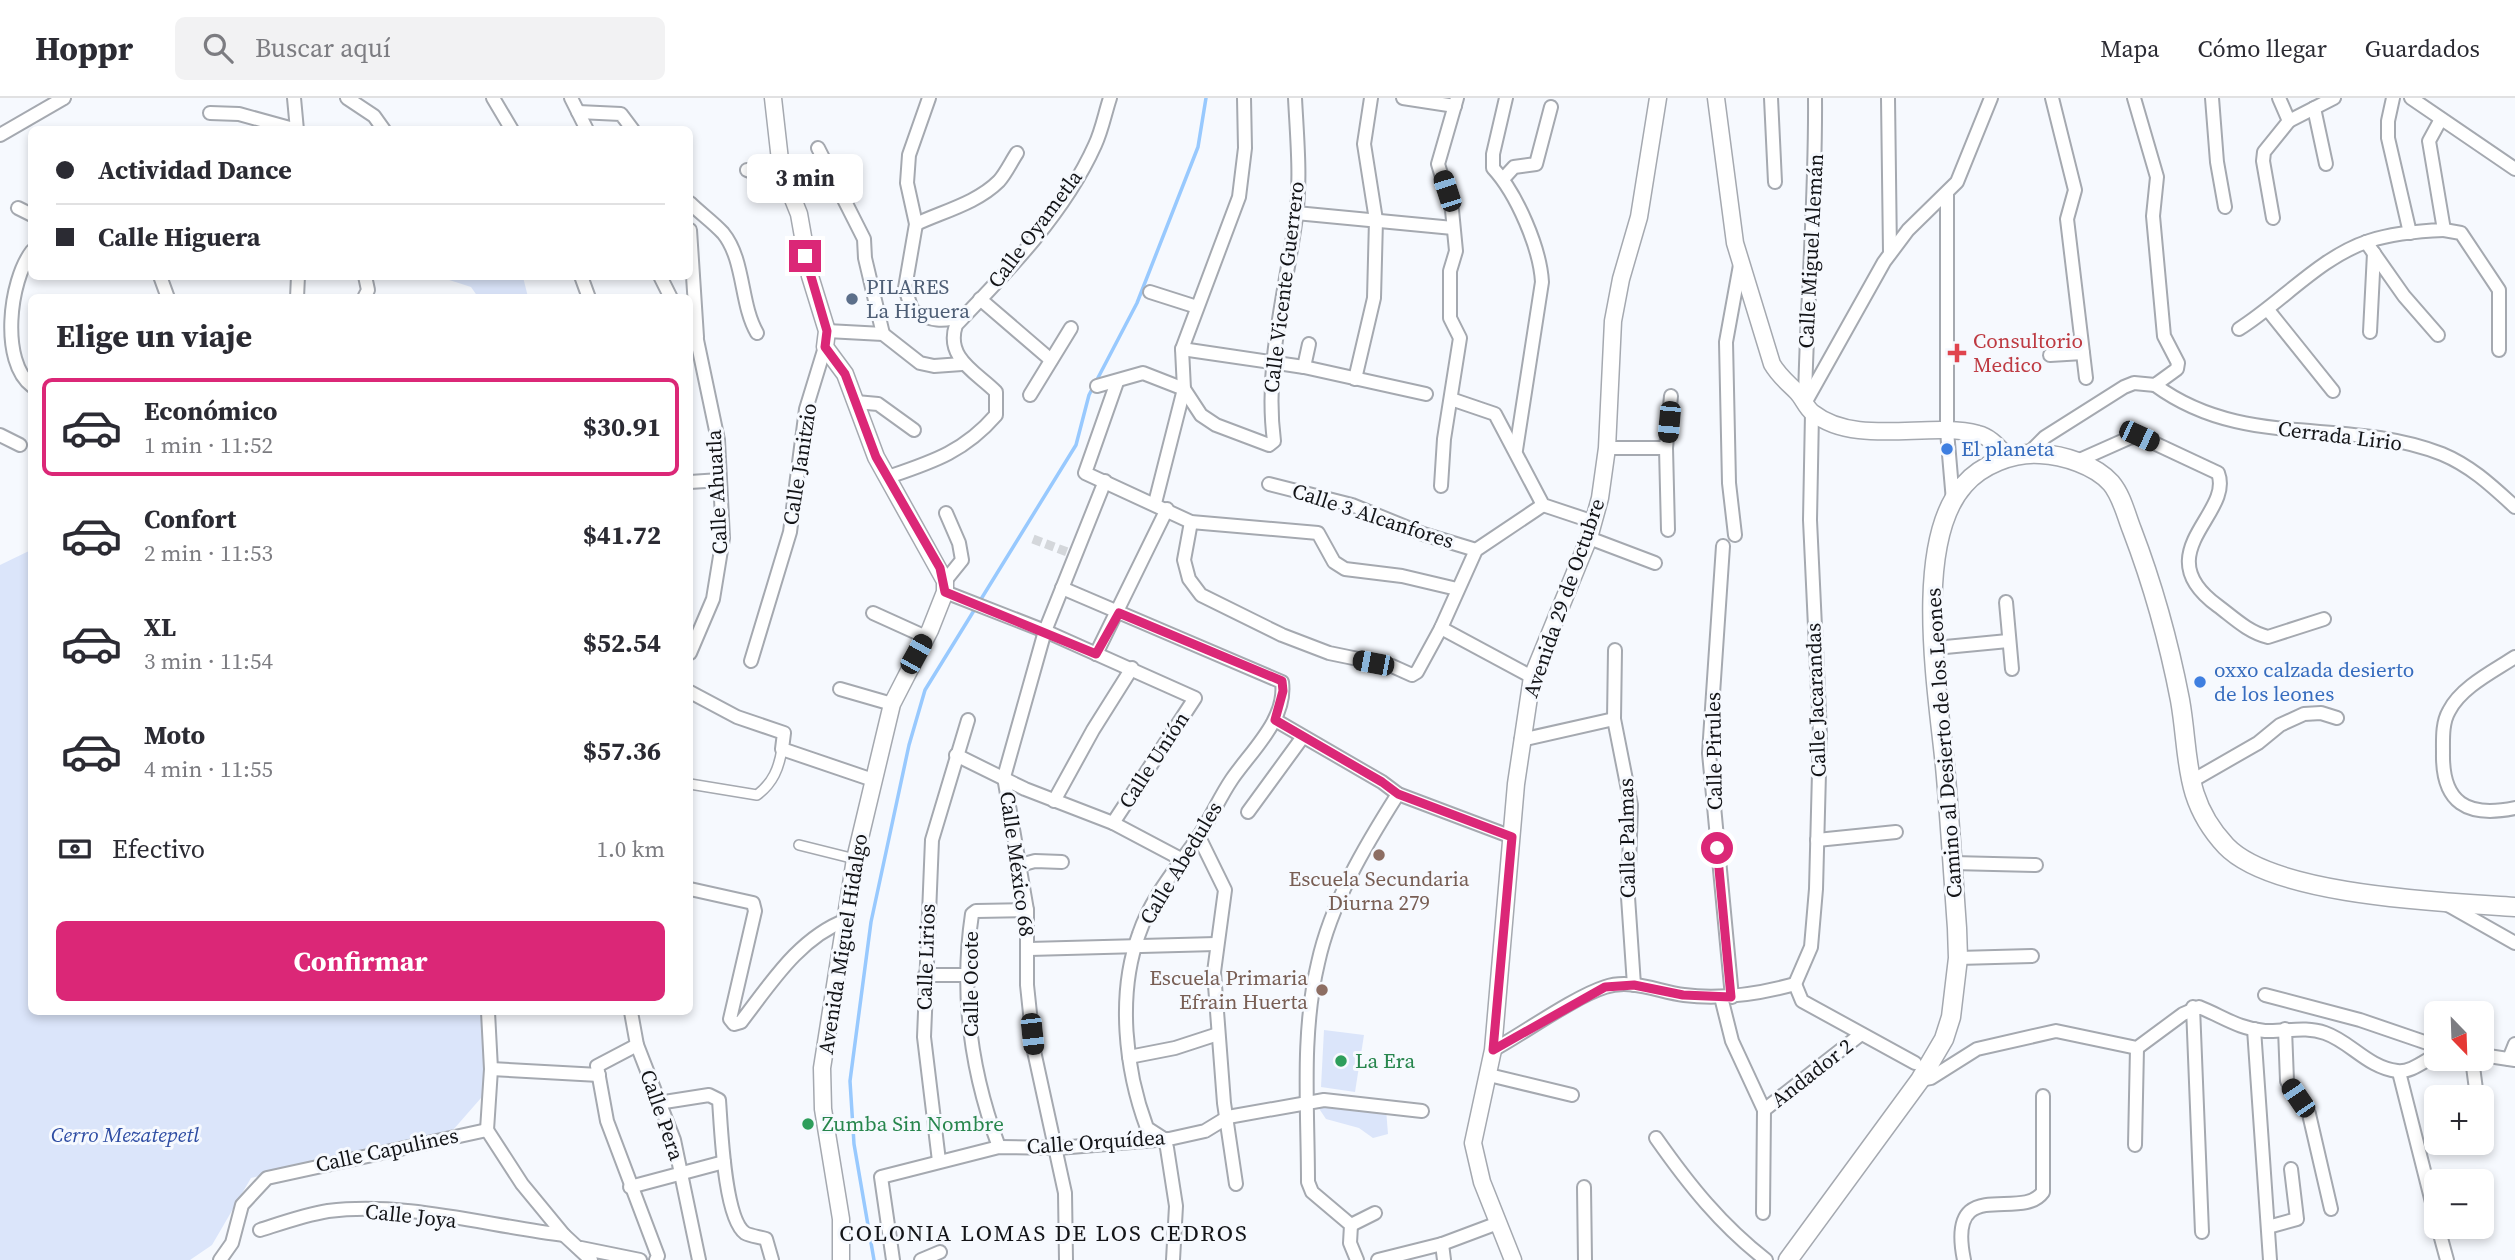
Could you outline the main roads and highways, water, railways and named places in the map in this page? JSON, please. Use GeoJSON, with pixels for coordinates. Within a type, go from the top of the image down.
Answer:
{"type":"FeatureCollection","features":[{"type":"Feature","properties":{"kind":"main road","name":"Camino al Desierto de los Leones"},"geometry":{"type":"LineString","coordinates":[[1788,1260],[1949,1025],[1958,958],[1932,581],[1944,525],[1953,501],[1963,486],[1977,473],[2008,457],[2029,453],[2056,455],[2101,474],[2117,491],[2141,554],[2163,625],[2180,703],[2190,782],[2206,819],[2227,847],[2266,873],[2316,886],[2442,902],[2515,907]]}},
{"type":"Feature","properties":{"kind":"waterway"},"geometry":{"type":"LineString","coordinates":[[874,1260],[854,1144],[850,1081],[871,922],[909,745],[925,690],[1076,445],[1089,395],[1137,303],[1198,147],[1206,98]]}},
{"type":"Feature","properties":{"kind":"tunnel"},"geometry":{"type":"LineString","coordinates":[[1033,539],[1075,555]]}},
{"type":"Feature","properties":{"kind":"place","name":"PILARES La Higuera"},"geometry":{"type":"Point","coordinates":[852,299]}},
{"type":"Feature","properties":{"kind":"place","name":"Consultorio Medico"},"geometry":{"type":"Point","coordinates":[1957,353]}},
{"type":"Feature","properties":{"kind":"place","name":"El planeta"},"geometry":{"type":"Point","coordinates":[1947,449]}},
{"type":"Feature","properties":{"kind":"place","name":"oxxo calzada desierto de los leones"},"geometry":{"type":"Point","coordinates":[2200,682]}},
{"type":"Feature","properties":{"kind":"place","name":"Escuela Secundaria Diurna 279"},"geometry":{"type":"Point","coordinates":[1379,855]}},
{"type":"Feature","properties":{"kind":"place","name":"Escuela Primaria Efrain Huerta"},"geometry":{"type":"Point","coordinates":[1322,990]}},
{"type":"Feature","properties":{"kind":"place","name":"La Era"},"geometry":{"type":"Point","coordinates":[1341,1061]}},
{"type":"Feature","properties":{"kind":"place","name":"Zumba Sin Nombre"},"geometry":{"type":"Point","coordinates":[808,1124]}},
{"type":"Feature","properties":{"kind":"district","name":"COLONIA LOMAS DE LOS CEDROS"},"geometry":{"type":"Point","coordinates":[1044,1233]}},
{"type":"Feature","properties":{"kind":"park label","name":"Cerro Mezatepetl"},"geometry":{"type":"Point","coordinates":[125,1135]}}]}
